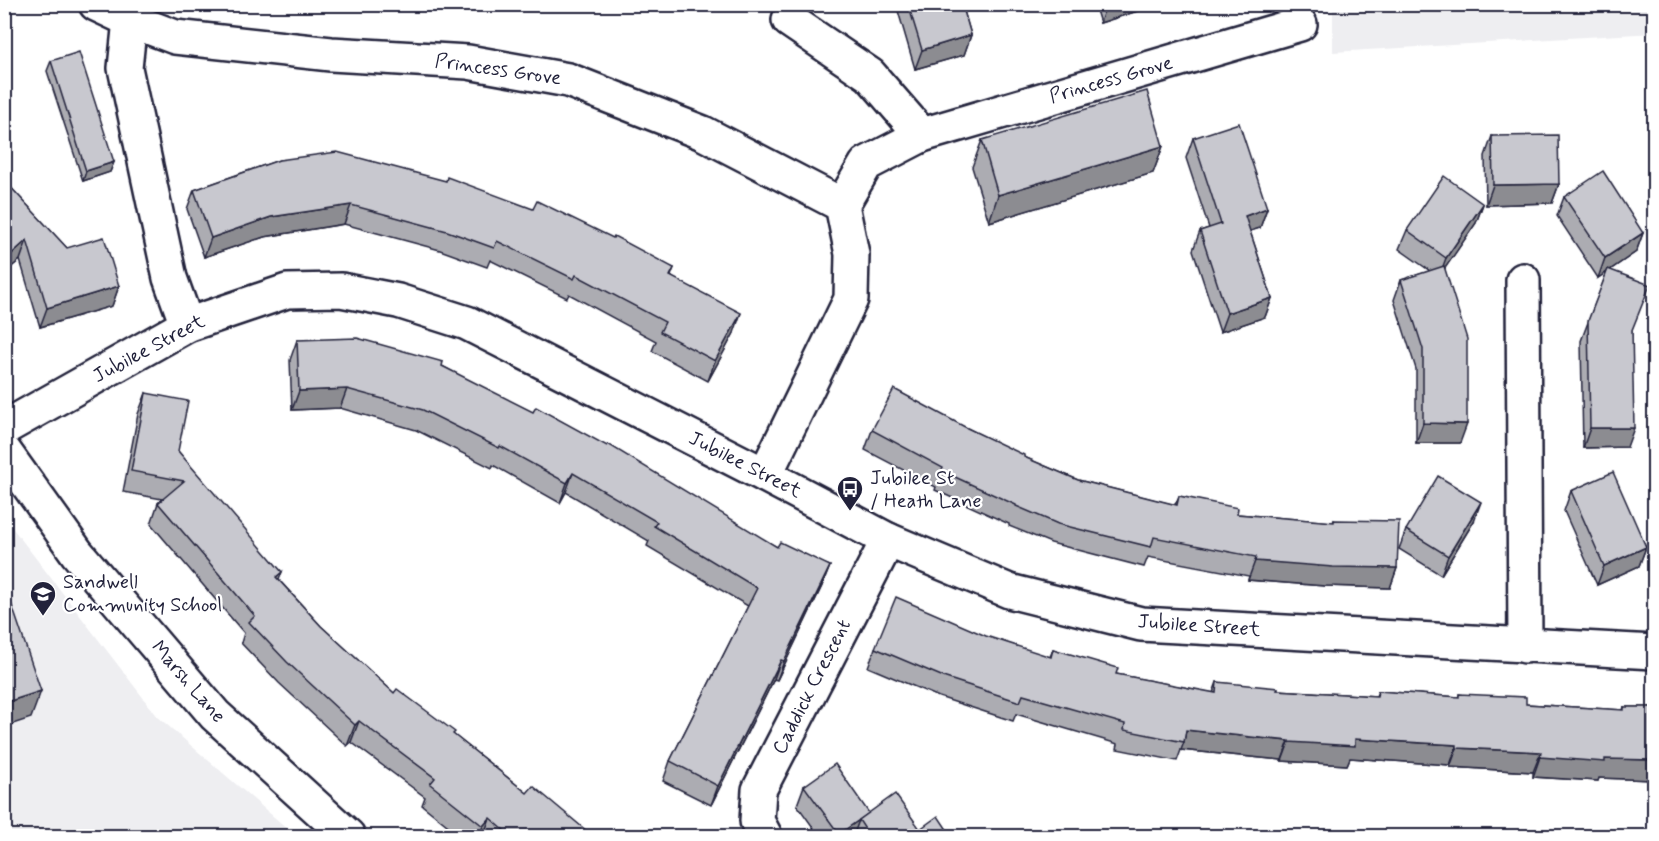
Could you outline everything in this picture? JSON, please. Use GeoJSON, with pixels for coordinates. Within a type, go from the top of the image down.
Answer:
{"type":"FeatureCollection","features":[{"type":"Feature","properties":{"kind":"street","name":"Princess Grove"},"geometry":{"type":"LineString","coordinates":[[96,4],[130,21],[175,37],[331,54],[468,62],[568,80],[703,133],[842,205],[866,164],[922,135],[1300,24]]}},
{"type":"Feature","properties":{"kind":"street"},"geometry":{"type":"LineString","coordinates":[[789,20],[870,75],[922,135]]}},
{"type":"Feature","properties":{"kind":"street"},"geometry":{"type":"LineString","coordinates":[[130,21],[125,68],[170,278],[187,325]]}},
{"type":"Feature","properties":{"kind":"street"},"geometry":{"type":"LineString","coordinates":[[765,475],[851,299],[852,254],[842,205]]}},
{"type":"Feature","properties":{"kind":"street"},"geometry":{"type":"LineString","coordinates":[[1523,280],[1525,646]]}},
{"type":"Feature","properties":{"kind":"street","name":"Jubilee Street"},"geometry":{"type":"LineString","coordinates":[[4,428],[187,325],[287,291],[341,290],[398,301],[467,323],[888,540],[1010,591],[1141,624],[1654,652]]}},
{"type":"Feature","properties":{"kind":"street","name":"Marsh Lane"},"geometry":{"type":"LineString","coordinates":[[4,451],[77,553],[215,715],[348,837]]}},
{"type":"Feature","properties":{"kind":"street","name":"Caddick Crescent"},"geometry":{"type":"LineString","coordinates":[[765,837],[757,821],[759,790],[888,540]]}},
{"type":"Feature","properties":{"kind":"shaded area"},"geometry":{"type":"Polygon","coordinates":[[[1333,5],[1654,5],[1654,33],[1333,52],[1333,5]]]}},
{"type":"Feature","properties":{"kind":"shaded area","name":"Sandwell Community School"},"geometry":{"type":"Polygon","coordinates":[[[4,517],[158,717],[296,836],[5,836],[4,517]]]}},
{"type":"Feature","properties":{"kind":"building"},"geometry":{"type":"Polygon","coordinates":[[[908,4],[962,4],[971,35],[922,50],[908,4]]]}},
{"type":"Feature","properties":{"kind":"building"},"geometry":{"type":"Polygon","coordinates":[[[79,52],[114,162],[86,171],[51,61],[79,52]]]}},
{"type":"Feature","properties":{"kind":"building"},"geometry":{"type":"Polygon","coordinates":[[[1147,91],[1163,146],[998,195],[982,140],[1147,91]]]}},
{"type":"Feature","properties":{"kind":"building"},"geometry":{"type":"Polygon","coordinates":[[[1239,123],[1267,208],[1245,216],[1272,298],[1227,313],[1200,231],[1221,224],[1193,138],[1239,123]]]}},
{"type":"Feature","properties":{"kind":"building"},"geometry":{"type":"Polygon","coordinates":[[[1558,135],[1559,184],[1493,185],[1492,136],[1558,135]]]}},
{"type":"Feature","properties":{"kind":"building"},"geometry":{"type":"Polygon","coordinates":[[[337,152],[446,181],[447,177],[533,209],[537,201],[613,238],[614,236],[674,268],[670,276],[741,313],[715,361],[660,332],[665,322],[576,275],[574,279],[497,241],[494,248],[447,231],[351,205],[271,217],[211,238],[194,190],[279,160],[337,152]]]}},
{"type":"Feature","properties":{"kind":"building"},"geometry":{"type":"Polygon","coordinates":[[[1603,171],[1643,233],[1605,258],[1564,197],[1603,171]]]}},
{"type":"Feature","properties":{"kind":"building"},"geometry":{"type":"Polygon","coordinates":[[[1444,176],[1483,204],[1446,258],[1407,230],[1444,176]]]}},
{"type":"Feature","properties":{"kind":"building"},"geometry":{"type":"Polygon","coordinates":[[[4,180],[67,248],[104,237],[119,286],[47,308],[27,240],[6,259],[4,258],[4,180]]]}},
{"type":"Feature","properties":{"kind":"building"},"geometry":{"type":"Polygon","coordinates":[[[1444,266],[1467,339],[1467,424],[1423,423],[1423,349],[1401,280],[1444,266]]]}},
{"type":"Feature","properties":{"kind":"building"},"geometry":{"type":"Polygon","coordinates":[[[1608,269],[1650,285],[1632,330],[1634,428],[1590,428],[1588,321],[1608,269]]]}},
{"type":"Feature","properties":{"kind":"building"},"geometry":{"type":"Polygon","coordinates":[[[357,338],[443,362],[442,366],[533,412],[536,407],[607,446],[608,444],[777,547],[780,542],[830,566],[784,661],[781,660],[718,786],[670,761],[757,588],[654,526],[657,522],[573,473],[567,483],[500,446],[499,448],[423,410],[347,389],[299,391],[297,340],[357,338]]]}},
{"type":"Feature","properties":{"kind":"building"},"geometry":{"type":"Polygon","coordinates":[[[894,389],[1024,457],[1078,480],[1177,505],[1179,496],[1238,508],[1237,514],[1334,522],[1334,520],[1399,521],[1397,568],[1333,567],[1255,561],[1256,557],[1154,537],[1151,547],[1058,524],[942,471],[943,468],[872,430],[894,389]]]}},
{"type":"Feature","properties":{"kind":"building"},"geometry":{"type":"Polygon","coordinates":[[[146,393],[188,401],[178,451],[282,572],[276,577],[321,626],[394,693],[397,689],[455,732],[453,734],[527,793],[533,786],[594,837],[512,837],[490,818],[483,826],[430,784],[435,778],[359,721],[355,725],[287,662],[249,622],[255,616],[158,503],[184,481],[131,471],[146,393]]]}},
{"type":"Feature","properties":{"kind":"building"},"geometry":{"type":"Polygon","coordinates":[[[1613,472],[1646,547],[1604,566],[1571,491],[1613,472]]]}},
{"type":"Feature","properties":{"kind":"building"},"geometry":{"type":"Polygon","coordinates":[[[1438,476],[1481,502],[1448,556],[1406,530],[1438,476]]]}},
{"type":"Feature","properties":{"kind":"building"},"geometry":{"type":"Polygon","coordinates":[[[4,582],[41,691],[4,703],[4,582]]]}},
{"type":"Feature","properties":{"kind":"building"},"geometry":{"type":"Polygon","coordinates":[[[896,597],[986,636],[1051,657],[1053,649],[1118,668],[1116,674],[1216,693],[1217,682],[1278,688],[1277,690],[1377,696],[1378,691],[1459,697],[1459,694],[1526,697],[1526,704],[1624,710],[1624,707],[1654,707],[1654,760],[1605,759],[1605,762],[1540,757],[1541,752],[1457,748],[1457,745],[1355,739],[1355,746],[1289,742],[1186,730],[1184,742],[1124,730],[1125,724],[1023,695],[1020,702],[946,678],[875,648],[896,597]]]}},
{"type":"Feature","properties":{"kind":"building"},"geometry":{"type":"Polygon","coordinates":[[[835,764],[869,813],[839,834],[804,786],[835,764]]]}},
{"type":"Feature","properties":{"kind":"building"},"geometry":{"type":"Polygon","coordinates":[[[895,794],[920,829],[938,816],[952,837],[870,837],[859,820],[895,794]]]}},
{"type":"Feature","properties":{"kind":"place","name":"Jubilee St / Heath Lane"},"geometry":{"type":"Point","coordinates":[850,512]}},
{"type":"Feature","properties":{"kind":"place","name":"Sandwell Community School"},"geometry":{"type":"Point","coordinates":[43,617]}}]}
